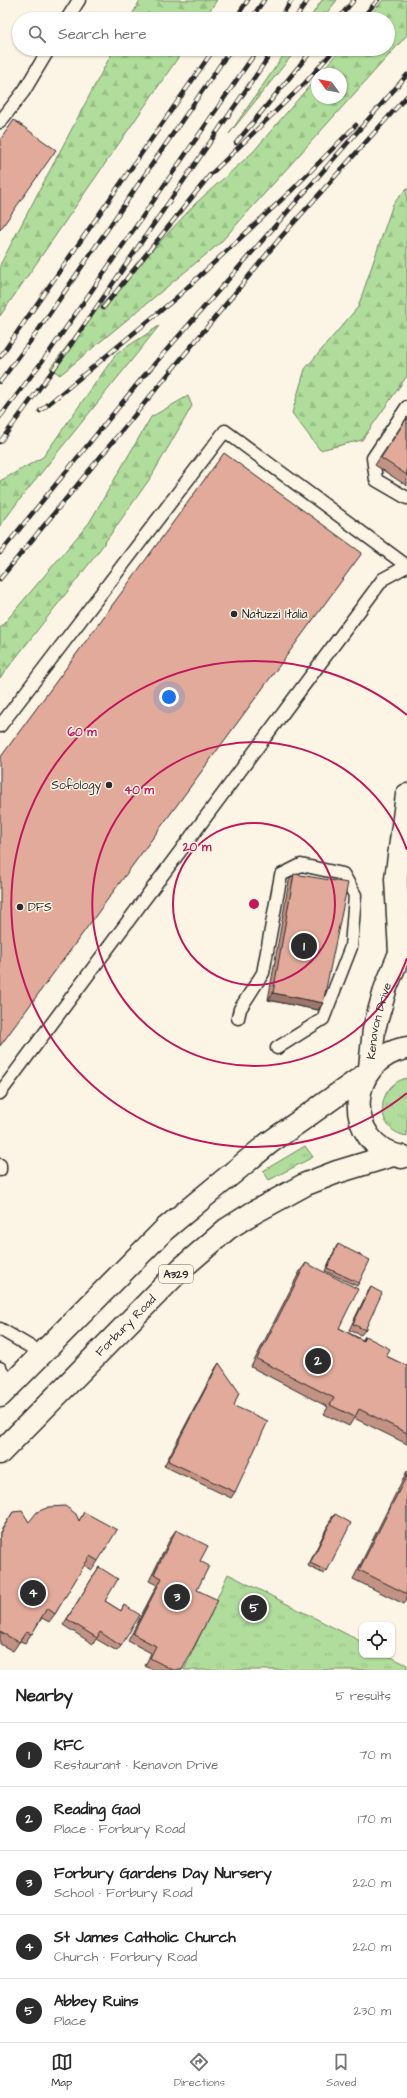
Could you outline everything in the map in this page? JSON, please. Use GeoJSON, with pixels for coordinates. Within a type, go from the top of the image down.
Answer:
{"type":"FeatureCollection","features":[{"type":"Feature","properties":{"kind":"main road","name":"Kenavon Drive"},"geometry":{"type":"LineString","coordinates":[[400,1157],[378,1146],[367,1134],[360,1120],[359,1097],[368,1072],[374,1028],[386,987],[403,959],[396,879],[407,795]]}},
{"type":"Feature","properties":{"kind":"main road"},"geometry":{"type":"LineString","coordinates":[[4,1383],[41,1353],[164,1229],[269,1143],[368,1072],[382,1057],[397,1050],[407,1048]]}},
{"type":"Feature","properties":{"kind":"main road","name":"Forbury Road"},"geometry":{"type":"LineString","coordinates":[[0,1453],[182,1268],[227,1229],[306,1184],[337,1172],[400,1157]]}},
{"type":"Feature","properties":{"kind":"lane"},"geometry":{"type":"LineString","coordinates":[[71,12],[79,0]]}},
{"type":"Feature","properties":{"kind":"lane"},"geometry":{"type":"LineString","coordinates":[[0,122],[24,91],[45,56]]}},
{"type":"Feature","properties":{"kind":"lane"},"geometry":{"type":"LineString","coordinates":[[407,407],[373,458],[376,480],[407,498]]}},
{"type":"Feature","properties":{"kind":"lane"},"geometry":{"type":"LineString","coordinates":[[0,726],[224,431],[407,566],[383,580],[0,1093]]}},
{"type":"Feature","properties":{"kind":"lane"},"geometry":{"type":"LineString","coordinates":[[238,1018],[240,1009],[263,973],[281,875],[301,865],[343,874],[355,895],[351,947],[323,1019],[276,1048]]}},
{"type":"Feature","properties":{"kind":"lane"},"geometry":{"type":"LineString","coordinates":[[0,1165],[0,1170]]}},
{"type":"Feature","properties":{"kind":"lane"},"geometry":{"type":"LineString","coordinates":[[0,1329],[41,1353]]}},
{"type":"Feature","properties":{"kind":"green space"},"geometry":{"type":"Polygon","coordinates":[[[140,0],[217,0],[209,12],[134,12],[140,0]]]}},
{"type":"Feature","properties":{"kind":"green space"},"geometry":{"type":"Polygon","coordinates":[[[322,0],[337,0],[328,12],[314,12],[322,0]]]}},
{"type":"Feature","properties":{"kind":"green space"},"geometry":{"type":"Polygon","coordinates":[[[383,0],[407,0],[407,35],[395,48],[395,12],[373,12],[383,0]]]}},
{"type":"Feature","properties":{"kind":"green space"},"geometry":{"type":"Polygon","coordinates":[[[110,56],[179,56],[0,316],[0,265],[110,56]]]}},
{"type":"Feature","properties":{"kind":"green space"},"geometry":{"type":"Polygon","coordinates":[[[283,56],[291,56],[229,134],[283,56]]]}},
{"type":"Feature","properties":{"kind":"green space"},"geometry":{"type":"Polygon","coordinates":[[[335,56],[388,56],[347,102],[347,68],[324,68],[335,56]]]}},
{"type":"Feature","properties":{"kind":"green space"},"geometry":{"type":"Polygon","coordinates":[[[311,84],[311,104],[345,104],[220,243],[60,375],[50,368],[84,324],[196,203],[253,152],[311,84]]]}},
{"type":"Feature","properties":{"kind":"green space"},"geometry":{"type":"Polygon","coordinates":[[[407,188],[407,376],[362,440],[320,450],[292,413],[305,369],[358,307],[393,204],[407,188]]]}},
{"type":"Feature","properties":{"kind":"green space"},"geometry":{"type":"Polygon","coordinates":[[[159,326],[0,526],[0,481],[43,457],[116,354],[159,326]]]}},
{"type":"Feature","properties":{"kind":"green space"},"geometry":{"type":"Polygon","coordinates":[[[188,396],[192,406],[151,477],[96,555],[0,678],[0,628],[89,523],[151,417],[188,396]]]}},
{"type":"Feature","properties":{"kind":"green space"},"geometry":{"type":"Polygon","coordinates":[[[407,1078],[407,1136],[396,1132],[389,1126],[384,1117],[383,1108],[384,1098],[389,1089],[396,1082],[407,1078]]]}},
{"type":"Feature","properties":{"kind":"green space"},"geometry":{"type":"Polygon","coordinates":[[[305,1146],[313,1157],[269,1180],[263,1171],[305,1146]]]}},
{"type":"Feature","properties":{"kind":"green space"},"geometry":{"type":"Polygon","coordinates":[[[228,1574],[359,1640],[359,1658],[393,1658],[407,1665],[407,1670],[184,1670],[228,1574]]]}},
{"type":"Feature","properties":{"kind":"building"},"geometry":{"type":"Polygon","coordinates":[[[14,120],[56,150],[0,230],[0,140],[14,120]]]}},
{"type":"Feature","properties":{"kind":"building"},"geometry":{"type":"Polygon","coordinates":[[[407,418],[407,475],[381,458],[407,418]]]}},
{"type":"Feature","properties":{"kind":"building"},"geometry":{"type":"Polygon","coordinates":[[[224,453],[362,553],[0,1046],[0,758],[224,453]]]}},
{"type":"Feature","properties":{"kind":"building"},"geometry":{"type":"Polygon","coordinates":[[[294,874],[348,883],[323,1003],[273,993],[294,874]]]}},
{"type":"Feature","properties":{"kind":"building"},"geometry":{"type":"Polygon","coordinates":[[[338,1244],[370,1260],[359,1283],[327,1268],[338,1244]]]}},
{"type":"Feature","properties":{"kind":"building"},"geometry":{"type":"Polygon","coordinates":[[[306,1263],[358,1289],[339,1328],[363,1341],[365,1336],[390,1349],[386,1356],[407,1366],[407,1433],[359,1409],[355,1417],[330,1405],[334,1398],[257,1359],[306,1263]]]}},
{"type":"Feature","properties":{"kind":"building"},"geometry":{"type":"Polygon","coordinates":[[[371,1287],[382,1293],[365,1330],[353,1324],[371,1287]]]}},
{"type":"Feature","properties":{"kind":"building"},"geometry":{"type":"Polygon","coordinates":[[[219,1363],[239,1392],[234,1406],[268,1421],[235,1492],[168,1461],[219,1363]]]}},
{"type":"Feature","properties":{"kind":"building"},"geometry":{"type":"Polygon","coordinates":[[[407,1475],[407,1594],[359,1570],[407,1475]]]}},
{"type":"Feature","properties":{"kind":"building"},"geometry":{"type":"Polygon","coordinates":[[[65,1506],[76,1514],[79,1521],[84,1512],[117,1530],[98,1561],[90,1556],[55,1614],[47,1608],[32,1634],[26,1632],[19,1642],[0,1632],[0,1533],[13,1512],[22,1511],[29,1522],[37,1512],[49,1507],[65,1506]]]}},
{"type":"Feature","properties":{"kind":"building"},"geometry":{"type":"Polygon","coordinates":[[[335,1514],[351,1523],[327,1571],[310,1563],[335,1514]]]}},
{"type":"Feature","properties":{"kind":"building"},"geometry":{"type":"Polygon","coordinates":[[[176,1530],[208,1546],[200,1561],[209,1566],[197,1590],[218,1600],[182,1670],[173,1670],[150,1658],[156,1646],[133,1634],[162,1578],[154,1574],[176,1530]]]}},
{"type":"Feature","properties":{"kind":"building"},"geometry":{"type":"Polygon","coordinates":[[[99,1567],[118,1579],[105,1601],[121,1611],[124,1605],[140,1615],[121,1646],[100,1632],[97,1638],[67,1619],[99,1567]]]}},
{"type":"Feature","properties":{"kind":"railway"},"geometry":{"type":"LineString","coordinates":[[240,12],[248,0]]}},
{"type":"Feature","properties":{"kind":"railway"},"geometry":{"type":"LineString","coordinates":[[256,12],[264,0]]}},
{"type":"Feature","properties":{"kind":"railway"},"geometry":{"type":"LineString","coordinates":[[284,12],[292,0]]}},
{"type":"Feature","properties":{"kind":"railway"},"geometry":{"type":"LineString","coordinates":[[300,12],[308,0]]}},
{"type":"Feature","properties":{"kind":"railway"},"geometry":{"type":"LineString","coordinates":[[344,12],[354,0]]}},
{"type":"Feature","properties":{"kind":"railway"},"geometry":{"type":"LineString","coordinates":[[367,12],[378,0]]}},
{"type":"Feature","properties":{"kind":"railway"},"geometry":{"type":"LineString","coordinates":[[0,357],[209,56]]}},
{"type":"Feature","properties":{"kind":"railway"},"geometry":{"type":"LineString","coordinates":[[0,382],[35,335],[226,56]]}},
{"type":"Feature","properties":{"kind":"railway"},"geometry":{"type":"LineString","coordinates":[[0,417],[50,351],[253,56]]}},
{"type":"Feature","properties":{"kind":"railway"},"geometry":{"type":"LineString","coordinates":[[0,442],[61,359],[269,56]]}},
{"type":"Feature","properties":{"kind":"railway"},"geometry":{"type":"LineString","coordinates":[[236,143],[307,56]]}},
{"type":"Feature","properties":{"kind":"railway"},"geometry":{"type":"LineString","coordinates":[[103,308],[210,175],[305,83],[329,56]]}},
{"type":"Feature","properties":{"kind":"railway"},"geometry":{"type":"LineString","coordinates":[[0,553],[143,377],[407,75]]}},
{"type":"Feature","properties":{"kind":"railway"},"geometry":{"type":"LineString","coordinates":[[0,579],[281,237],[407,96]]}},
{"type":"Feature","properties":{"kind":"railway"},"geometry":{"type":"LineString","coordinates":[[40,411],[176,298],[292,190],[356,125]]}},
{"type":"Feature","properties":{"kind":"place","name":"Natuzzi Italia"},"geometry":{"type":"Point","coordinates":[234,614]}},
{"type":"Feature","properties":{"kind":"place","name":"Sofology"},"geometry":{"type":"Point","coordinates":[109,785]}},
{"type":"Feature","properties":{"kind":"place","name":"DFS"},"geometry":{"type":"Point","coordinates":[20,907]}},
{"type":"Feature","properties":{"kind":"place","name":"KFC"},"geometry":{"type":"Point","coordinates":[304,946]}},
{"type":"Feature","properties":{"kind":"place","name":"Reading Gaol"},"geometry":{"type":"Point","coordinates":[318,1361]}},
{"type":"Feature","properties":{"kind":"place","name":"St James Catholic Church"},"geometry":{"type":"Point","coordinates":[33,1593]}},
{"type":"Feature","properties":{"kind":"place","name":"Forbury Gardens Day Nursery"},"geometry":{"type":"Point","coordinates":[177,1597]}},
{"type":"Feature","properties":{"kind":"place","name":"Abbey Ruins"},"geometry":{"type":"Point","coordinates":[254,1608]}}]}
